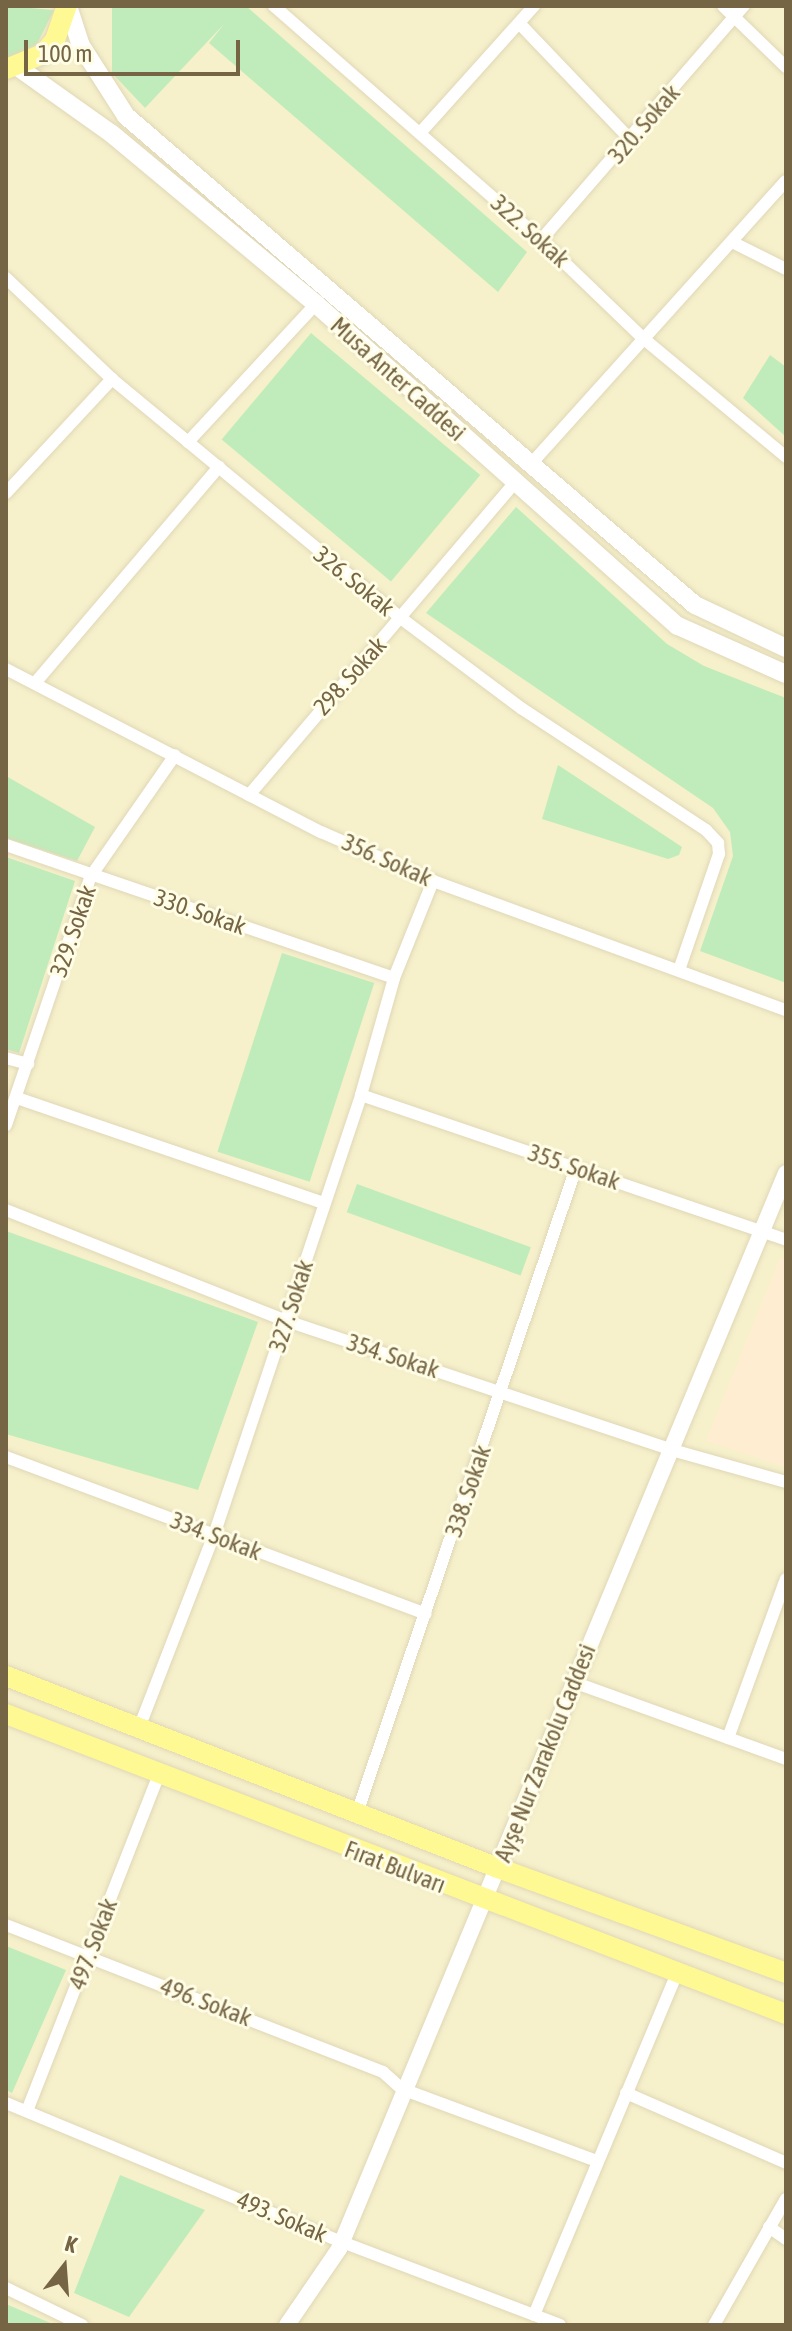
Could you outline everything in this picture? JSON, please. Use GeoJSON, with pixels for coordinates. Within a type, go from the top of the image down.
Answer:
{"type":"FeatureCollection","features":[{"type":"Feature","properties":{"kind":"main road"},"geometry":{"type":"LineString","coordinates":[[10,69],[55,40],[68,6]]}},
{"type":"Feature","properties":{"kind":"main road","name":"Musa Anter Caddesi"},"geometry":{"type":"LineString","coordinates":[[68,6],[80,44],[126,116],[695,605],[786,648]]}},
{"type":"Feature","properties":{"kind":"main road","name":"Musa Anter Caddesi"},"geometry":{"type":"LineString","coordinates":[[10,69],[112,134],[316,304],[514,484],[678,626],[786,674]]}},
{"type":"Feature","properties":{"kind":"main road","name":"Fırat Bulvarı"},"geometry":{"type":"LineString","coordinates":[[6,1676],[498,1868],[786,1973]]}},
{"type":"Feature","properties":{"kind":"main road","name":"Fırat Bulvarı"},"geometry":{"type":"LineString","coordinates":[[6,1714],[485,1902],[786,2014]]}},
{"type":"Feature","properties":{"kind":"street","name":"322. Sokak"},"geometry":{"type":"LineString","coordinates":[[274,6],[541,240],[644,339],[786,457]]}},
{"type":"Feature","properties":{"kind":"street"},"geometry":{"type":"LineString","coordinates":[[420,133],[534,6]]}},
{"type":"Feature","properties":{"kind":"street"},"geometry":{"type":"LineString","coordinates":[[723,6],[786,67]]}},
{"type":"Feature","properties":{"kind":"street","name":"320. Sokak"},"geometry":{"type":"LineString","coordinates":[[541,240],[736,20],[744,6]]}},
{"type":"Feature","properties":{"kind":"street"},"geometry":{"type":"LineString","coordinates":[[519,23],[630,139]]}},
{"type":"Feature","properties":{"kind":"street"},"geometry":{"type":"LineString","coordinates":[[530,465],[786,181]]}},
{"type":"Feature","properties":{"kind":"street"},"geometry":{"type":"LineString","coordinates":[[732,242],[786,269]]}},
{"type":"Feature","properties":{"kind":"street","name":"326. Sokak"},"geometry":{"type":"LineString","coordinates":[[6,278],[112,379],[402,619],[526,711],[689,815],[718,843],[719,854],[679,970]]}},
{"type":"Feature","properties":{"kind":"street"},"geometry":{"type":"LineString","coordinates":[[188,442],[316,304]]}},
{"type":"Feature","properties":{"kind":"street"},"geometry":{"type":"LineString","coordinates":[[6,493],[112,379]]}},
{"type":"Feature","properties":{"kind":"street"},"geometry":{"type":"LineString","coordinates":[[35,683],[219,467]]}},
{"type":"Feature","properties":{"kind":"street","name":"298. Sokak"},"geometry":{"type":"LineString","coordinates":[[249,795],[514,484]]}},
{"type":"Feature","properties":{"kind":"street","name":"356. Sokak"},"geometry":{"type":"LineString","coordinates":[[6,669],[249,795],[433,881],[786,1010]]}},
{"type":"Feature","properties":{"kind":"street","name":"329. Sokak"},"geometry":{"type":"LineString","coordinates":[[6,1125],[91,876],[175,755]]}},
{"type":"Feature","properties":{"kind":"street","name":"330. Sokak"},"geometry":{"type":"LineString","coordinates":[[6,845],[394,978]]}},
{"type":"Feature","properties":{"kind":"street","name":"327. Sokak"},"geometry":{"type":"LineString","coordinates":[[139,1728],[214,1535],[361,1095],[394,978],[433,881]]}},
{"type":"Feature","properties":{"kind":"street"},"geometry":{"type":"LineString","coordinates":[[6,1058],[28,1064]]}},
{"type":"Feature","properties":{"kind":"street","name":"355. Sokak"},"geometry":{"type":"LineString","coordinates":[[361,1095],[786,1240]]}},
{"type":"Feature","properties":{"kind":"street"},"geometry":{"type":"LineString","coordinates":[[17,1098],[324,1203]]}},
{"type":"Feature","properties":{"kind":"street","name":"338. Sokak"},"geometry":{"type":"LineString","coordinates":[[357,1813],[576,1168]]}},
{"type":"Feature","properties":{"kind":"street","name":"Ayşe Nur Zarakolu Caddesi"},"geometry":{"type":"LineString","coordinates":[[287,2325],[342,2242],[402,2089],[485,1902],[573,1682],[786,1173]]}},
{"type":"Feature","properties":{"kind":"street","name":"354. Sokak"},"geometry":{"type":"LineString","coordinates":[[6,1210],[287,1321],[672,1450],[786,1482]]}},
{"type":"Feature","properties":{"kind":"street","name":"334. Sokak"},"geometry":{"type":"LineString","coordinates":[[6,1457],[426,1614]]}},
{"type":"Feature","properties":{"kind":"street"},"geometry":{"type":"LineString","coordinates":[[728,1738],[786,1579]]}},
{"type":"Feature","properties":{"kind":"street"},"geometry":{"type":"LineString","coordinates":[[573,1682],[786,1759]]}},
{"type":"Feature","properties":{"kind":"street","name":"497. Sokak"},"geometry":{"type":"LineString","coordinates":[[27,2111],[158,1776]]}},
{"type":"Feature","properties":{"kind":"street","name":"496. Sokak"},"geometry":{"type":"LineString","coordinates":[[6,1925],[383,2072],[402,2089],[597,2161]]}},
{"type":"Feature","properties":{"kind":"street"},"geometry":{"type":"LineString","coordinates":[[534,2315],[677,1973]]}},
{"type":"Feature","properties":{"kind":"street"},"geometry":{"type":"LineString","coordinates":[[626,2093],[786,2163]]}},
{"type":"Feature","properties":{"kind":"street","name":"493. Sokak"},"geometry":{"type":"LineString","coordinates":[[6,2103],[342,2242],[560,2325]]}},
{"type":"Feature","properties":{"kind":"street"},"geometry":{"type":"LineString","coordinates":[[714,2325],[786,2199]]}},
{"type":"Feature","properties":{"kind":"street"},"geometry":{"type":"LineString","coordinates":[[769,2227],[786,2239]]}},
{"type":"Feature","properties":{"kind":"street"},"geometry":{"type":"LineString","coordinates":[[6,2288],[82,2325]]}},
{"type":"Feature","properties":{"kind":"shaded area"},"geometry":{"type":"Polygon","coordinates":[[[6,6],[786,6],[786,2325],[6,2325],[6,6]]]}},
{"type":"Feature","properties":{"kind":"shaded area"},"geometry":{"type":"Polygon","coordinates":[[[780,1258],[786,1260],[786,1467],[706,1441],[780,1258]]]}},
{"type":"Feature","properties":{"kind":"green space"},"geometry":{"type":"Polygon","coordinates":[[[6,6],[54,10],[37,44],[6,59],[6,6]]]}},
{"type":"Feature","properties":{"kind":"green space"},"geometry":{"type":"Polygon","coordinates":[[[112,6],[246,6],[527,252],[498,292],[209,43],[224,24],[145,108],[112,73],[112,6]]]}},
{"type":"Feature","properties":{"kind":"green space"},"geometry":{"type":"Polygon","coordinates":[[[311,333],[480,475],[391,582],[222,439],[311,333]]]}},
{"type":"Feature","properties":{"kind":"green space"},"geometry":{"type":"Polygon","coordinates":[[[770,355],[786,367],[786,437],[743,398],[770,355]]]}},
{"type":"Feature","properties":{"kind":"green space"},"geometry":{"type":"Polygon","coordinates":[[[516,507],[667,644],[704,666],[786,698],[786,983],[700,951],[733,856],[730,832],[713,808],[426,613],[516,507]]]}},
{"type":"Feature","properties":{"kind":"green space"},"geometry":{"type":"Polygon","coordinates":[[[558,765],[682,847],[679,855],[668,859],[542,819],[558,765]]]}},
{"type":"Feature","properties":{"kind":"green space"},"geometry":{"type":"Polygon","coordinates":[[[6,776],[95,827],[77,861],[6,838],[6,776]]]}},
{"type":"Feature","properties":{"kind":"green space"},"geometry":{"type":"Polygon","coordinates":[[[6,857],[75,881],[19,1053],[6,1049],[6,857]]]}},
{"type":"Feature","properties":{"kind":"green space"},"geometry":{"type":"Polygon","coordinates":[[[282,953],[374,983],[310,1182],[217,1152],[282,953]]]}},
{"type":"Feature","properties":{"kind":"green space"},"geometry":{"type":"Polygon","coordinates":[[[357,1184],[531,1247],[521,1275],[347,1212],[357,1184]]]}},
{"type":"Feature","properties":{"kind":"green space"},"geometry":{"type":"Polygon","coordinates":[[[6,1231],[258,1322],[198,1490],[6,1434],[6,1231]]]}},
{"type":"Feature","properties":{"kind":"green space"},"geometry":{"type":"Polygon","coordinates":[[[6,1946],[66,1970],[12,2093],[6,2090],[6,1946]]]}},
{"type":"Feature","properties":{"kind":"green space"},"geometry":{"type":"Polygon","coordinates":[[[120,2175],[205,2210],[129,2317],[74,2293],[120,2175]]]}},
{"type":"Feature","properties":{"kind":"green space"},"geometry":{"type":"Polygon","coordinates":[[[6,2304],[55,2325],[6,2325],[6,2304]]]}}]}
